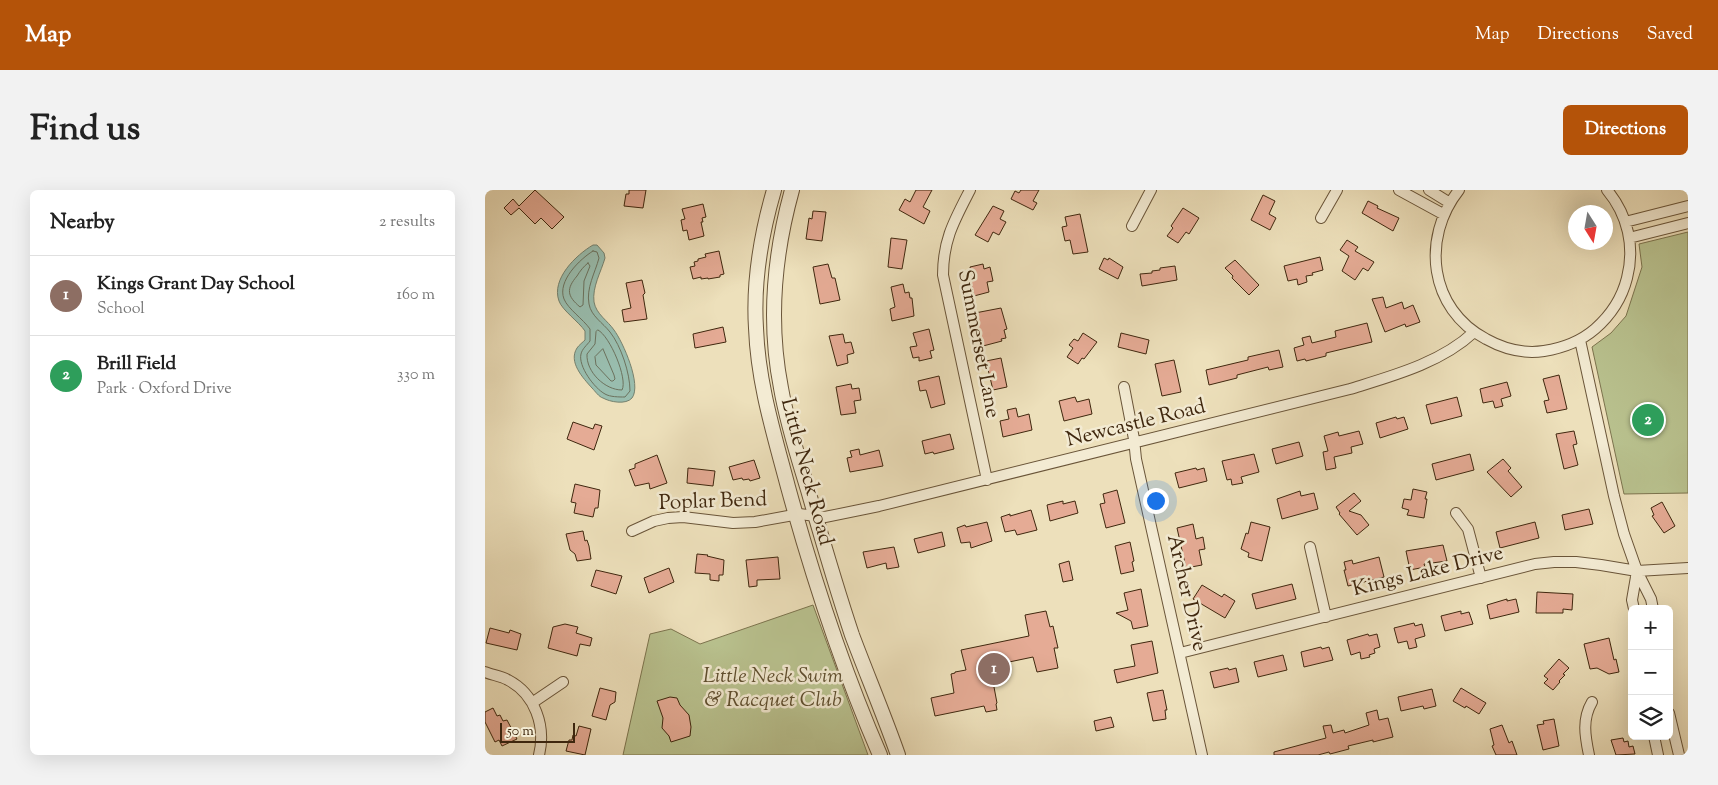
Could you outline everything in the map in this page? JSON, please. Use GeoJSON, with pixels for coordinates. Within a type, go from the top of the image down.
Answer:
{"type":"FeatureCollection","features":[{"type":"Feature","properties":{"kind":"street","name":"Little Neck Road"},"geometry":{"type":"LineString","coordinates":[[774,190],[757,270],[757,350],[767,411],[796,515],[831,628],[854,692],[880,754]]}},
{"type":"Feature","properties":{"kind":"street","name":"Little Neck Road"},"geometry":{"type":"LineString","coordinates":[[792,190],[781,236],[776,268],[774,303],[775,352],[781,388],[787,418],[832,575],[897,751]]}},
{"type":"Feature","properties":{"kind":"street","name":"Summerset Lane"},"geometry":{"type":"LineString","coordinates":[[969,190],[945,245],[943,275],[987,480]]}},
{"type":"Feature","properties":{"kind":"street"},"geometry":{"type":"LineString","coordinates":[[1132,226],[1151,190]]}},
{"type":"Feature","properties":{"kind":"street"},"geometry":{"type":"LineString","coordinates":[[1321,218],[1337,190]]}},
{"type":"Feature","properties":{"kind":"street"},"geometry":{"type":"LineString","coordinates":[[1399,190],[1443,214]]}},
{"type":"Feature","properties":{"kind":"street"},"geometry":{"type":"LineString","coordinates":[[1429,190],[1450,202]]}},
{"type":"Feature","properties":{"kind":"street"},"geometry":{"type":"LineString","coordinates":[[1459,190],[1443,214],[1435,243],[1438,279],[1446,299],[1455,314],[1474,332],[1493,343],[1522,351],[1537,352],[1555,349],[1580,340],[1602,323],[1618,302],[1630,268],[1629,238],[1620,209],[1607,190]]}},
{"type":"Feature","properties":{"kind":"street"},"geometry":{"type":"LineString","coordinates":[[1625,222],[1688,206]]}},
{"type":"Feature","properties":{"kind":"street"},"geometry":{"type":"LineString","coordinates":[[1629,238],[1688,223]]}},
{"type":"Feature","properties":{"kind":"street","name":"Newcastle Road"},"geometry":{"type":"LineString","coordinates":[[796,515],[816,518],[879,506],[1327,396],[1389,377],[1452,350],[1474,332]]}},
{"type":"Feature","properties":{"kind":"street"},"geometry":{"type":"LineString","coordinates":[[1580,340],[1624,534],[1637,571],[1652,605]]}},
{"type":"Feature","properties":{"kind":"street","name":"Archer Drive"},"geometry":{"type":"LineString","coordinates":[[1124,387],[1136,459],[1201,752]]}},
{"type":"Feature","properties":{"kind":"street"},"geometry":{"type":"LineString","coordinates":[[1456,513],[1468,528],[1481,578]]}},
{"type":"Feature","properties":{"kind":"street","name":"Poplar Bend"},"geometry":{"type":"LineString","coordinates":[[632,530],[654,521],[668,518],[683,517],[733,523],[773,520],[796,515]]}},
{"type":"Feature","properties":{"kind":"street"},"geometry":{"type":"LineString","coordinates":[[1310,547],[1326,617]]}},
{"type":"Feature","properties":{"kind":"street","name":"Kings Lake Drive"},"geometry":{"type":"LineString","coordinates":[[1180,653],[1535,564],[1554,562],[1601,565],[1637,571],[1688,568]]}},
{"type":"Feature","properties":{"kind":"street"},"geometry":{"type":"LineString","coordinates":[[1633,605],[1632,600],[1637,571]]}},
{"type":"Feature","properties":{"kind":"street"},"geometry":{"type":"LineString","coordinates":[[485,672],[507,679],[515,684],[532,703],[541,729],[539,755]]}},
{"type":"Feature","properties":{"kind":"street"},"geometry":{"type":"LineString","coordinates":[[532,703],[563,682]]}},
{"type":"Feature","properties":{"kind":"street"},"geometry":{"type":"LineString","coordinates":[[1589,755],[1585,720],[1592,702]]}},
{"type":"Feature","properties":{"kind":"street"},"geometry":{"type":"LineString","coordinates":[[1673,730],[1679,755]]}},
{"type":"Feature","properties":{"kind":"street"},"geometry":{"type":"LineString","coordinates":[[1655,740],[1658,755]]}},
{"type":"Feature","properties":{"kind":"street"},"geometry":{"type":"LineString","coordinates":[[880,754],[897,751]]}},
{"type":"Feature","properties":{"kind":"green space"},"geometry":{"type":"Polygon","coordinates":[[[1688,232],[1688,493],[1624,494],[1592,347],[1611,333],[1626,316],[1642,267],[1639,244],[1688,232]]]}},
{"type":"Feature","properties":{"kind":"green space","name":"Little Neck Swim & Racquet Club"},"geometry":{"type":"Polygon","coordinates":[[[813,605],[868,755],[623,755],[650,634],[671,629],[700,644],[813,605]]]}},
{"type":"Feature","properties":{"kind":"water"},"geometry":{"type":"Polygon","coordinates":[[[593,245],[597,245],[604,253],[605,258],[594,291],[595,306],[618,336],[633,374],[634,392],[632,398],[626,402],[614,402],[597,394],[581,375],[574,359],[578,347],[585,340],[585,331],[563,308],[557,293],[562,276],[567,268],[579,255],[593,245]]]}},
{"type":"Feature","properties":{"kind":"building"},"geometry":{"type":"Polygon","coordinates":[[[535,190],[564,217],[552,229],[541,218],[535,224],[519,208],[511,215],[504,208],[513,199],[519,206],[535,190]]]}},
{"type":"Feature","properties":{"kind":"building"},"geometry":{"type":"Polygon","coordinates":[[[629,190],[646,190],[643,208],[624,206],[626,194],[629,194],[629,190]]]}},
{"type":"Feature","properties":{"kind":"building"},"geometry":{"type":"Polygon","coordinates":[[[916,190],[932,190],[923,207],[930,211],[924,224],[899,210],[905,199],[910,202],[916,190]]]}},
{"type":"Feature","properties":{"kind":"building"},"geometry":{"type":"Polygon","coordinates":[[[1021,190],[1039,190],[1033,201],[1037,203],[1033,210],[1011,199],[1015,191],[1019,193],[1021,190]]]}},
{"type":"Feature","properties":{"kind":"building"},"geometry":{"type":"Polygon","coordinates":[[[1263,195],[1275,201],[1269,214],[1276,218],[1270,230],[1251,220],[1263,195]]]}},
{"type":"Feature","properties":{"kind":"building"},"geometry":{"type":"Polygon","coordinates":[[[1368,201],[1378,206],[1377,208],[1399,218],[1393,231],[1362,213],[1368,201]]]}},
{"type":"Feature","properties":{"kind":"building"},"geometry":{"type":"Polygon","coordinates":[[[703,204],[706,217],[702,218],[703,222],[701,222],[704,236],[689,240],[687,230],[683,231],[681,220],[685,219],[682,209],[703,204]]]}},
{"type":"Feature","properties":{"kind":"building"},"geometry":{"type":"Polygon","coordinates":[[[993,206],[1004,211],[1000,219],[1006,222],[999,235],[993,232],[988,242],[975,235],[993,206]]]}},
{"type":"Feature","properties":{"kind":"building"},"geometry":{"type":"Polygon","coordinates":[[[1183,208],[1199,218],[1189,234],[1186,232],[1178,243],[1167,236],[1183,208]]]}},
{"type":"Feature","properties":{"kind":"building"},"geometry":{"type":"Polygon","coordinates":[[[813,211],[826,212],[822,241],[806,239],[809,218],[812,219],[813,211]]]}},
{"type":"Feature","properties":{"kind":"building"},"geometry":{"type":"Polygon","coordinates":[[[1080,214],[1088,252],[1073,254],[1070,240],[1065,241],[1062,227],[1067,226],[1065,217],[1080,214]]]}},
{"type":"Feature","properties":{"kind":"building"},"geometry":{"type":"Polygon","coordinates":[[[891,238],[907,240],[902,269],[888,267],[891,238]]]}},
{"type":"Feature","properties":{"kind":"building"},"geometry":{"type":"Polygon","coordinates":[[[1347,240],[1358,247],[1355,251],[1374,262],[1368,271],[1363,268],[1355,280],[1342,271],[1349,256],[1340,250],[1347,240]]]}},
{"type":"Feature","properties":{"kind":"building"},"geometry":{"type":"Polygon","coordinates":[[[719,251],[724,274],[720,275],[720,277],[708,279],[701,279],[701,277],[693,279],[690,267],[695,266],[694,262],[706,257],[705,254],[719,251]]]}},
{"type":"Feature","properties":{"kind":"building"},"geometry":{"type":"Polygon","coordinates":[[[1320,257],[1323,270],[1306,276],[1307,282],[1298,285],[1297,279],[1288,281],[1284,266],[1320,257]]]}},
{"type":"Feature","properties":{"kind":"building"},"geometry":{"type":"Polygon","coordinates":[[[1104,258],[1108,260],[1109,258],[1123,267],[1118,279],[1099,269],[1104,258]]]}},
{"type":"Feature","properties":{"kind":"building"},"geometry":{"type":"Polygon","coordinates":[[[1235,260],[1259,285],[1249,295],[1225,268],[1235,260]]]}},
{"type":"Feature","properties":{"kind":"building"},"geometry":{"type":"Polygon","coordinates":[[[828,264],[832,278],[835,278],[840,300],[820,304],[813,267],[828,264]]]}},
{"type":"Feature","properties":{"kind":"building"},"geometry":{"type":"Polygon","coordinates":[[[983,264],[984,269],[990,267],[993,281],[987,282],[989,292],[974,296],[969,276],[971,275],[970,267],[983,264]]]}},
{"type":"Feature","properties":{"kind":"building"},"geometry":{"type":"Polygon","coordinates":[[[1175,266],[1177,280],[1142,286],[1140,274],[1152,273],[1152,271],[1160,270],[1160,268],[1175,266]]]}},
{"type":"Feature","properties":{"kind":"building"},"geometry":{"type":"Polygon","coordinates":[[[642,280],[647,319],[624,322],[622,310],[631,308],[626,283],[642,280]]]}},
{"type":"Feature","properties":{"kind":"building"},"geometry":{"type":"Polygon","coordinates":[[[903,284],[905,293],[909,292],[910,298],[912,298],[914,316],[892,321],[890,309],[895,307],[891,287],[903,284]]]}},
{"type":"Feature","properties":{"kind":"building"},"geometry":{"type":"Polygon","coordinates":[[[1383,297],[1386,308],[1402,302],[1404,309],[1413,305],[1420,322],[1406,327],[1405,324],[1385,332],[1372,299],[1383,297]]]}},
{"type":"Feature","properties":{"kind":"building"},"geometry":{"type":"Polygon","coordinates":[[[1001,308],[1007,329],[1004,330],[1006,338],[1001,339],[1002,341],[983,346],[975,313],[1001,308]]]}},
{"type":"Feature","properties":{"kind":"building"},"geometry":{"type":"Polygon","coordinates":[[[1367,323],[1372,342],[1326,353],[1326,356],[1306,361],[1305,359],[1297,361],[1294,348],[1304,345],[1302,338],[1310,336],[1312,343],[1336,337],[1335,331],[1367,323]]]}},
{"type":"Feature","properties":{"kind":"building"},"geometry":{"type":"Polygon","coordinates":[[[723,327],[726,342],[695,348],[693,334],[723,327]]]}},
{"type":"Feature","properties":{"kind":"building"},"geometry":{"type":"Polygon","coordinates":[[[929,329],[934,350],[930,351],[932,358],[919,361],[919,357],[913,358],[910,347],[917,346],[913,333],[929,329]]]}},
{"type":"Feature","properties":{"kind":"building"},"geometry":{"type":"Polygon","coordinates":[[[1083,333],[1097,342],[1078,364],[1067,357],[1073,348],[1069,345],[1074,339],[1078,341],[1083,333]]]}},
{"type":"Feature","properties":{"kind":"building"},"geometry":{"type":"Polygon","coordinates":[[[1121,333],[1149,340],[1146,354],[1118,347],[1121,333]]]}},
{"type":"Feature","properties":{"kind":"building"},"geometry":{"type":"Polygon","coordinates":[[[843,334],[845,343],[851,342],[854,353],[847,355],[848,363],[837,366],[829,336],[843,334]]]}},
{"type":"Feature","properties":{"kind":"building"},"geometry":{"type":"Polygon","coordinates":[[[1279,350],[1283,367],[1269,370],[1268,367],[1209,385],[1206,370],[1279,350]]]}},
{"type":"Feature","properties":{"kind":"building"},"geometry":{"type":"Polygon","coordinates":[[[1001,358],[1007,387],[993,390],[986,361],[1001,358]]]}},
{"type":"Feature","properties":{"kind":"building"},"geometry":{"type":"Polygon","coordinates":[[[1174,360],[1181,392],[1162,396],[1155,364],[1174,360]]]}},
{"type":"Feature","properties":{"kind":"building"},"geometry":{"type":"Polygon","coordinates":[[[1559,375],[1567,409],[1547,413],[1544,401],[1549,400],[1543,379],[1559,375]]]}},
{"type":"Feature","properties":{"kind":"building"},"geometry":{"type":"Polygon","coordinates":[[[939,376],[945,404],[931,408],[926,390],[920,391],[918,381],[939,376]]]}},
{"type":"Feature","properties":{"kind":"building"},"geometry":{"type":"Polygon","coordinates":[[[1507,382],[1511,396],[1501,399],[1503,406],[1495,408],[1493,401],[1483,403],[1480,389],[1507,382]]]}},
{"type":"Feature","properties":{"kind":"building"},"geometry":{"type":"Polygon","coordinates":[[[851,384],[852,389],[859,388],[861,400],[854,401],[856,413],[841,415],[836,387],[851,384]]]}},
{"type":"Feature","properties":{"kind":"building"},"geometry":{"type":"Polygon","coordinates":[[[1075,397],[1077,402],[1089,399],[1092,414],[1064,421],[1059,401],[1075,397]]]}},
{"type":"Feature","properties":{"kind":"building"},"geometry":{"type":"Polygon","coordinates":[[[1457,397],[1462,416],[1431,424],[1426,405],[1457,397]]]}},
{"type":"Feature","properties":{"kind":"building"},"geometry":{"type":"Polygon","coordinates":[[[1016,408],[1018,417],[1029,414],[1032,430],[1003,437],[1000,421],[1009,419],[1007,410],[1016,408]]]}},
{"type":"Feature","properties":{"kind":"building"},"geometry":{"type":"Polygon","coordinates":[[[1396,417],[1397,419],[1404,417],[1408,429],[1380,438],[1376,423],[1396,417]]]}},
{"type":"Feature","properties":{"kind":"building"},"geometry":{"type":"Polygon","coordinates":[[[573,422],[593,429],[595,424],[602,426],[594,450],[567,439],[573,422]]]}},
{"type":"Feature","properties":{"kind":"building"},"geometry":{"type":"Polygon","coordinates":[[[1359,431],[1363,444],[1351,447],[1352,453],[1334,457],[1336,468],[1326,470],[1323,452],[1328,451],[1324,436],[1338,432],[1339,436],[1359,431]]]}},
{"type":"Feature","properties":{"kind":"building"},"geometry":{"type":"Polygon","coordinates":[[[1574,431],[1577,444],[1573,445],[1578,465],[1564,469],[1556,434],[1574,431]]]}},
{"type":"Feature","properties":{"kind":"building"},"geometry":{"type":"Polygon","coordinates":[[[950,434],[954,449],[934,454],[933,452],[925,454],[922,441],[950,434]]]}},
{"type":"Feature","properties":{"kind":"building"},"geometry":{"type":"Polygon","coordinates":[[[1299,442],[1303,456],[1276,464],[1272,449],[1299,442]]]}},
{"type":"Feature","properties":{"kind":"building"},"geometry":{"type":"Polygon","coordinates":[[[859,449],[860,455],[879,450],[883,466],[850,472],[847,458],[852,457],[850,451],[859,449]]]}},
{"type":"Feature","properties":{"kind":"building"},"geometry":{"type":"Polygon","coordinates":[[[1254,454],[1259,472],[1241,477],[1243,483],[1232,485],[1231,479],[1227,480],[1222,461],[1254,454]]]}},
{"type":"Feature","properties":{"kind":"building"},"geometry":{"type":"Polygon","coordinates":[[[1470,454],[1474,470],[1436,480],[1432,464],[1470,454]]]}},
{"type":"Feature","properties":{"kind":"building"},"geometry":{"type":"Polygon","coordinates":[[[657,455],[667,483],[650,489],[649,483],[635,486],[629,470],[635,468],[635,464],[657,455]]]}},
{"type":"Feature","properties":{"kind":"building"},"geometry":{"type":"Polygon","coordinates":[[[1503,459],[1511,468],[1508,471],[1522,487],[1511,497],[1487,472],[1503,459]]]}},
{"type":"Feature","properties":{"kind":"building"},"geometry":{"type":"Polygon","coordinates":[[[754,460],[760,478],[750,481],[749,479],[743,480],[742,478],[733,480],[729,467],[754,460]]]}},
{"type":"Feature","properties":{"kind":"building"},"geometry":{"type":"Polygon","coordinates":[[[688,468],[715,471],[713,486],[687,483],[688,468]]]}},
{"type":"Feature","properties":{"kind":"building"},"geometry":{"type":"Polygon","coordinates":[[[1196,468],[1197,470],[1204,468],[1207,481],[1179,488],[1175,473],[1196,468]]]}},
{"type":"Feature","properties":{"kind":"building"},"geometry":{"type":"Polygon","coordinates":[[[575,484],[600,490],[598,508],[595,508],[593,517],[574,513],[576,503],[571,502],[575,484]]]}},
{"type":"Feature","properties":{"kind":"building"},"geometry":{"type":"Polygon","coordinates":[[[1413,489],[1427,492],[1424,518],[1407,515],[1409,510],[1402,508],[1404,499],[1411,500],[1413,489]]]}},
{"type":"Feature","properties":{"kind":"building"},"geometry":{"type":"Polygon","coordinates":[[[1117,490],[1125,523],[1106,528],[1100,504],[1105,503],[1103,494],[1117,490]]]}},
{"type":"Feature","properties":{"kind":"building"},"geometry":{"type":"Polygon","coordinates":[[[1300,491],[1301,496],[1314,493],[1318,509],[1282,519],[1277,499],[1300,491]]]}},
{"type":"Feature","properties":{"kind":"building"},"geometry":{"type":"Polygon","coordinates":[[[1354,493],[1361,501],[1349,511],[1361,515],[1369,525],[1357,535],[1339,514],[1336,507],[1354,493]]]}},
{"type":"Feature","properties":{"kind":"building"},"geometry":{"type":"Polygon","coordinates":[[[1063,501],[1063,504],[1075,501],[1078,513],[1050,521],[1047,505],[1063,501]]]}},
{"type":"Feature","properties":{"kind":"building"},"geometry":{"type":"Polygon","coordinates":[[[1662,502],[1675,526],[1664,533],[1652,516],[1654,515],[1651,508],[1662,502]]]}},
{"type":"Feature","properties":{"kind":"building"},"geometry":{"type":"Polygon","coordinates":[[[1589,509],[1593,524],[1565,530],[1562,515],[1589,509]]]}},
{"type":"Feature","properties":{"kind":"building"},"geometry":{"type":"Polygon","coordinates":[[[1031,510],[1037,530],[1017,535],[1015,530],[1005,532],[1001,517],[1031,510]]]}},
{"type":"Feature","properties":{"kind":"building"},"geometry":{"type":"Polygon","coordinates":[[[987,522],[992,541],[971,548],[970,542],[961,543],[957,528],[987,522]]]}},
{"type":"Feature","properties":{"kind":"building"},"geometry":{"type":"Polygon","coordinates":[[[1251,522],[1270,527],[1262,561],[1248,557],[1249,553],[1241,549],[1251,522]]]}},
{"type":"Feature","properties":{"kind":"building"},"geometry":{"type":"Polygon","coordinates":[[[1535,522],[1539,538],[1500,548],[1496,532],[1535,522]]]}},
{"type":"Feature","properties":{"kind":"building"},"geometry":{"type":"Polygon","coordinates":[[[1193,524],[1196,539],[1203,537],[1205,549],[1199,550],[1202,565],[1186,568],[1177,528],[1193,524]]]}},
{"type":"Feature","properties":{"kind":"building"},"geometry":{"type":"Polygon","coordinates":[[[583,531],[585,541],[587,540],[589,546],[591,559],[577,561],[575,554],[570,550],[566,534],[583,531]]]}},
{"type":"Feature","properties":{"kind":"building"},"geometry":{"type":"Polygon","coordinates":[[[942,532],[945,546],[918,553],[914,539],[942,532]]]}},
{"type":"Feature","properties":{"kind":"building"},"geometry":{"type":"Polygon","coordinates":[[[1130,542],[1134,571],[1121,574],[1115,546],[1130,542]]]}},
{"type":"Feature","properties":{"kind":"building"},"geometry":{"type":"Polygon","coordinates":[[[1443,545],[1447,561],[1424,564],[1425,567],[1410,570],[1406,551],[1443,545]]]}},
{"type":"Feature","properties":{"kind":"building"},"geometry":{"type":"Polygon","coordinates":[[[894,547],[899,567],[887,569],[886,563],[867,568],[863,552],[894,547]]]}},
{"type":"Feature","properties":{"kind":"building"},"geometry":{"type":"Polygon","coordinates":[[[697,554],[724,560],[723,575],[719,575],[719,581],[710,580],[710,574],[695,573],[697,554]]]}},
{"type":"Feature","properties":{"kind":"building"},"geometry":{"type":"Polygon","coordinates":[[[778,557],[780,579],[757,580],[757,586],[749,587],[746,560],[778,557]]]}},
{"type":"Feature","properties":{"kind":"building"},"geometry":{"type":"Polygon","coordinates":[[[1379,557],[1384,577],[1348,586],[1344,562],[1352,560],[1353,564],[1379,557]]]}},
{"type":"Feature","properties":{"kind":"building"},"geometry":{"type":"Polygon","coordinates":[[[1069,561],[1073,580],[1063,582],[1059,564],[1069,561]]]}},
{"type":"Feature","properties":{"kind":"building"},"geometry":{"type":"Polygon","coordinates":[[[669,568],[674,582],[649,593],[644,578],[669,568]]]}},
{"type":"Feature","properties":{"kind":"building"},"geometry":{"type":"Polygon","coordinates":[[[596,570],[622,576],[616,594],[591,586],[596,570]]]}},
{"type":"Feature","properties":{"kind":"building"},"geometry":{"type":"Polygon","coordinates":[[[1292,584],[1296,599],[1256,609],[1252,594],[1292,584]]]}},
{"type":"Feature","properties":{"kind":"building"},"geometry":{"type":"Polygon","coordinates":[[[1202,585],[1222,597],[1224,594],[1235,601],[1225,618],[1193,599],[1202,585]]]}},
{"type":"Feature","properties":{"kind":"building"},"geometry":{"type":"Polygon","coordinates":[[[1141,589],[1148,626],[1133,629],[1131,621],[1116,613],[1128,610],[1124,593],[1141,589]]]}},
{"type":"Feature","properties":{"kind":"building"},"geometry":{"type":"Polygon","coordinates":[[[1537,592],[1573,594],[1572,610],[1563,609],[1563,613],[1536,613],[1537,592]]]}},
{"type":"Feature","properties":{"kind":"building"},"geometry":{"type":"Polygon","coordinates":[[[1507,599],[1507,601],[1516,599],[1519,612],[1490,619],[1487,605],[1507,599]]]}},
{"type":"Feature","properties":{"kind":"building"},"geometry":{"type":"Polygon","coordinates":[[[1046,611],[1050,627],[1053,626],[1058,648],[1054,648],[1058,668],[1037,672],[1033,657],[990,666],[997,710],[986,712],[984,706],[935,716],[931,698],[954,693],[951,674],[966,670],[961,650],[1029,636],[1025,615],[1046,611]]]}},
{"type":"Feature","properties":{"kind":"building"},"geometry":{"type":"Polygon","coordinates":[[[1461,611],[1461,614],[1469,612],[1473,624],[1445,631],[1441,616],[1461,611]]]}},
{"type":"Feature","properties":{"kind":"building"},"geometry":{"type":"Polygon","coordinates":[[[1414,623],[1415,626],[1422,624],[1425,636],[1415,639],[1417,647],[1409,649],[1407,641],[1398,643],[1394,628],[1414,623]]]}},
{"type":"Feature","properties":{"kind":"building"},"geometry":{"type":"Polygon","coordinates":[[[565,624],[578,627],[576,633],[592,638],[590,646],[580,644],[577,656],[548,648],[553,627],[565,624]]]}},
{"type":"Feature","properties":{"kind":"building"},"geometry":{"type":"Polygon","coordinates":[[[490,628],[509,633],[510,630],[521,634],[517,650],[486,643],[490,628]]]}},
{"type":"Feature","properties":{"kind":"building"},"geometry":{"type":"Polygon","coordinates":[[[1368,634],[1369,636],[1377,634],[1380,647],[1374,649],[1375,653],[1369,655],[1370,657],[1361,659],[1360,652],[1351,655],[1347,640],[1368,634]]]}},
{"type":"Feature","properties":{"kind":"building"},"geometry":{"type":"Polygon","coordinates":[[[1609,638],[1619,672],[1609,674],[1597,668],[1590,669],[1584,644],[1609,638]]]}},
{"type":"Feature","properties":{"kind":"building"},"geometry":{"type":"Polygon","coordinates":[[[1152,641],[1158,673],[1117,683],[1114,670],[1135,666],[1131,645],[1152,641]]]}},
{"type":"Feature","properties":{"kind":"building"},"geometry":{"type":"Polygon","coordinates":[[[1321,647],[1322,649],[1329,647],[1333,660],[1304,667],[1301,652],[1321,647]]]}},
{"type":"Feature","properties":{"kind":"building"},"geometry":{"type":"Polygon","coordinates":[[[1283,655],[1287,670],[1258,677],[1254,662],[1283,655]]]}},
{"type":"Feature","properties":{"kind":"building"},"geometry":{"type":"Polygon","coordinates":[[[1559,659],[1569,668],[1553,690],[1544,683],[1548,679],[1544,676],[1559,659]]]}},
{"type":"Feature","properties":{"kind":"building"},"geometry":{"type":"Polygon","coordinates":[[[1228,668],[1229,670],[1236,668],[1239,682],[1214,688],[1210,672],[1228,668]]]}},
{"type":"Feature","properties":{"kind":"building"},"geometry":{"type":"Polygon","coordinates":[[[600,688],[616,692],[615,702],[610,705],[606,720],[592,716],[600,688]]]}},
{"type":"Feature","properties":{"kind":"building"},"geometry":{"type":"Polygon","coordinates":[[[1461,688],[1486,703],[1479,714],[1453,701],[1461,688]]]}},
{"type":"Feature","properties":{"kind":"building"},"geometry":{"type":"Polygon","coordinates":[[[1432,689],[1436,706],[1424,709],[1423,706],[1401,711],[1398,697],[1432,689]]]}},
{"type":"Feature","properties":{"kind":"building"},"geometry":{"type":"Polygon","coordinates":[[[1163,690],[1167,710],[1165,710],[1166,719],[1153,721],[1147,693],[1163,690]]]}},
{"type":"Feature","properties":{"kind":"building"},"geometry":{"type":"Polygon","coordinates":[[[670,697],[677,698],[680,705],[689,715],[691,727],[690,736],[671,742],[669,736],[662,728],[663,718],[657,701],[670,697]]]}},
{"type":"Feature","properties":{"kind":"building"},"geometry":{"type":"Polygon","coordinates":[[[493,708],[497,716],[500,715],[503,721],[507,720],[517,739],[502,746],[499,740],[495,742],[485,722],[485,712],[493,708]]]}},
{"type":"Feature","properties":{"kind":"building"},"geometry":{"type":"Polygon","coordinates":[[[1377,710],[1379,720],[1388,718],[1393,737],[1348,746],[1349,749],[1330,754],[1329,752],[1318,755],[1274,755],[1274,752],[1326,738],[1323,726],[1331,725],[1333,733],[1344,730],[1345,733],[1369,725],[1366,713],[1377,710]]]}},
{"type":"Feature","properties":{"kind":"building"},"geometry":{"type":"Polygon","coordinates":[[[1111,717],[1114,727],[1096,731],[1094,721],[1111,717]]]}},
{"type":"Feature","properties":{"kind":"building"},"geometry":{"type":"Polygon","coordinates":[[[1554,719],[1559,746],[1543,750],[1537,725],[1544,724],[1543,721],[1554,719]]]}},
{"type":"Feature","properties":{"kind":"building"},"geometry":{"type":"Polygon","coordinates":[[[1502,725],[1509,743],[1512,741],[1517,755],[1496,755],[1492,746],[1494,745],[1490,729],[1502,725]]]}},
{"type":"Feature","properties":{"kind":"building"},"geometry":{"type":"Polygon","coordinates":[[[579,726],[591,729],[585,755],[566,751],[569,740],[572,740],[573,735],[576,736],[579,726]]]}},
{"type":"Feature","properties":{"kind":"building"},"geometry":{"type":"Polygon","coordinates":[[[1623,738],[1624,742],[1628,741],[1629,747],[1633,746],[1635,754],[1616,755],[1611,740],[1623,738]]]}},
{"type":"Feature","properties":{"kind":"place","name":"Brill Field"},"geometry":{"type":"Point","coordinates":[1648,420]}},
{"type":"Feature","properties":{"kind":"place","name":"Kings Grant Day School"},"geometry":{"type":"Point","coordinates":[994,669]}}]}
